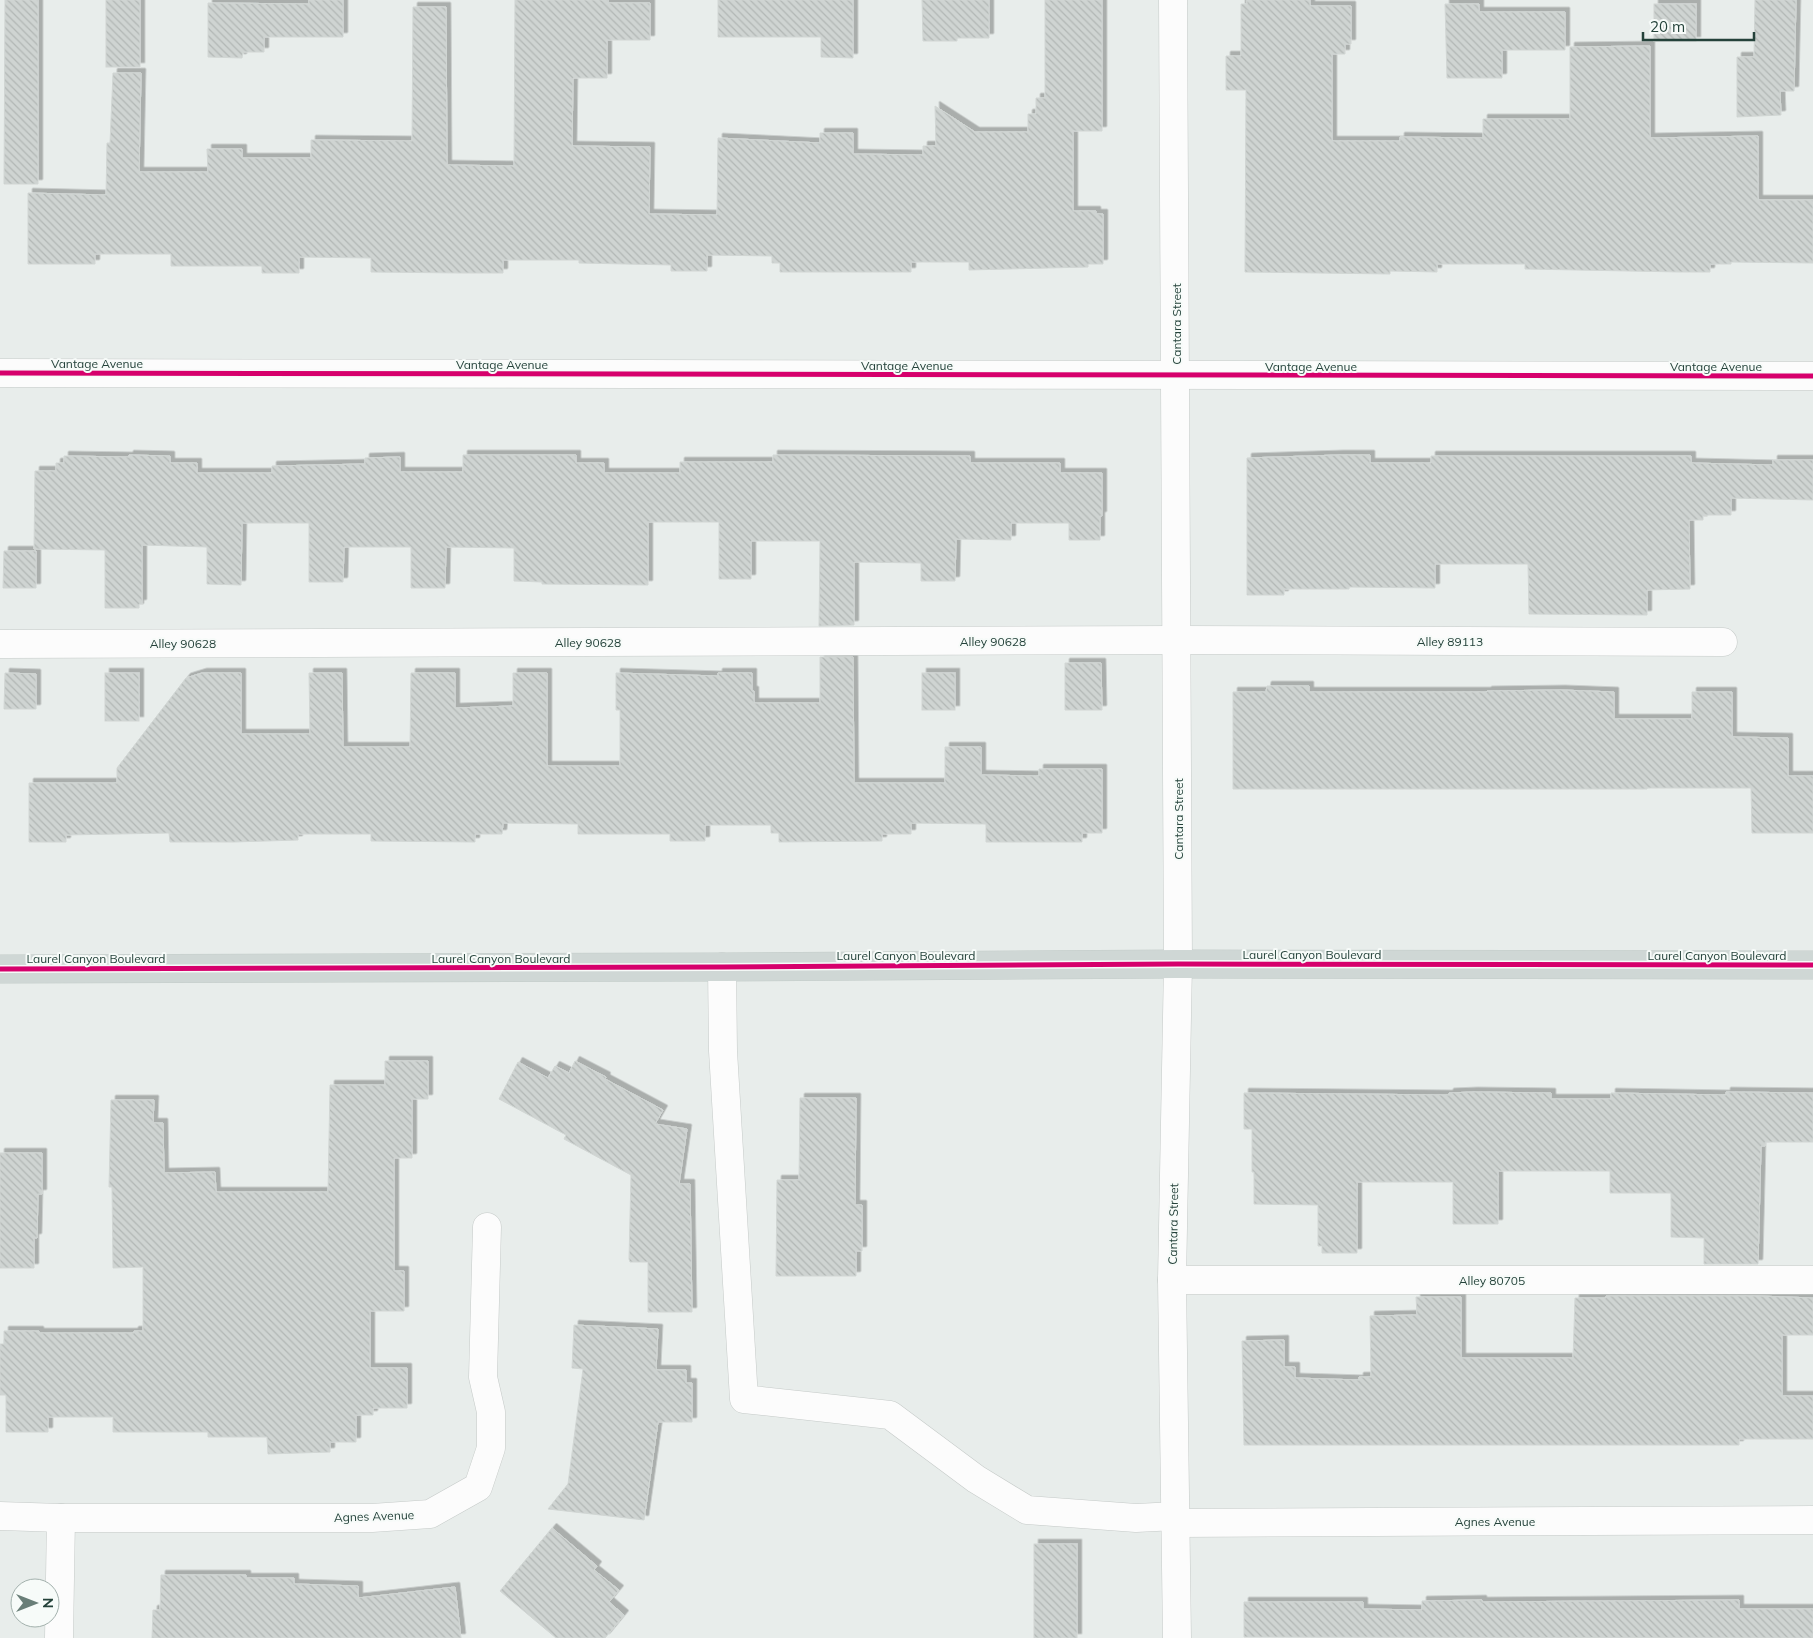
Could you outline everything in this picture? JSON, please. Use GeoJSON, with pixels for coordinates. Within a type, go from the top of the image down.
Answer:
{"type":"FeatureCollection","features":[{"type":"Feature","properties":{"kind":"main road","name":"Laurel Canyon Boulevard"},"geometry":{"type":"LineString","coordinates":[[0,968],[1178,964],[1813,965]]}},
{"type":"Feature","properties":{"kind":"street","name":"Cantara Street"},"geometry":{"type":"LineString","coordinates":[[1173,0],[1178,964],[1172,1280],[1177,1638]]}},
{"type":"Feature","properties":{"kind":"street","name":"Vantage Avenue"},"geometry":{"type":"LineString","coordinates":[[0,372],[1813,376]]}},
{"type":"Feature","properties":{"kind":"street","name":"Alley 89113"},"geometry":{"type":"LineString","coordinates":[[1177,640],[1722,642]]}},
{"type":"Feature","properties":{"kind":"street","name":"Alley 90628"},"geometry":{"type":"LineString","coordinates":[[0,644],[1177,640]]}},
{"type":"Feature","properties":{"kind":"street","name":"Agnes Avenue"},"geometry":{"type":"LineString","coordinates":[[722,967],[723,1051],[744,1400],[890,1415],[976,1479],[1027,1510],[1176,1519],[1813,1520]]}},
{"type":"Feature","properties":{"kind":"street","name":"Agnes Avenue"},"geometry":{"type":"LineString","coordinates":[[0,1516],[61,1518],[372,1518],[430,1514],[478,1487],[491,1448],[491,1412],[483,1377],[487,1227]]}},
{"type":"Feature","properties":{"kind":"street","name":"Alley 80705"},"geometry":{"type":"LineString","coordinates":[[1172,1280],[1813,1280]]}},
{"type":"Feature","properties":{"kind":"street"},"geometry":{"type":"LineString","coordinates":[[59,1638],[61,1518]]}},
{"type":"Feature","properties":{"kind":"building"},"geometry":{"type":"Polygon","coordinates":[[[5,0],[38,0],[38,184],[4,184],[5,0]]]}},
{"type":"Feature","properties":{"kind":"building"},"geometry":{"type":"Polygon","coordinates":[[[106,0],[140,0],[140,67],[106,67],[106,0]]]}},
{"type":"Feature","properties":{"kind":"building"},"geometry":{"type":"Polygon","coordinates":[[[309,0],[343,0],[343,37],[264,37],[264,52],[243,52],[242,58],[208,57],[208,3],[309,4],[309,0]]]}},
{"type":"Feature","properties":{"kind":"building"},"geometry":{"type":"Polygon","coordinates":[[[515,0],[608,0],[608,3],[650,3],[650,40],[607,40],[607,78],[573,78],[572,146],[650,147],[649,214],[717,215],[718,138],[820,143],[820,133],[853,133],[853,154],[923,155],[923,146],[936,146],[935,106],[975,132],[1028,132],[1028,114],[1036,114],[1036,98],[1045,98],[1045,0],[1102,0],[1102,131],[1073,131],[1073,211],[1096,211],[1096,214],[1103,214],[1103,264],[1088,264],[1088,267],[969,270],[969,262],[911,262],[911,272],[780,272],[780,263],[772,263],[772,256],[707,255],[707,271],[671,271],[671,265],[579,263],[579,260],[503,260],[503,273],[460,273],[371,272],[371,258],[299,257],[299,273],[262,273],[262,266],[171,266],[171,254],[95,254],[95,264],[28,264],[28,193],[106,195],[107,143],[110,143],[113,73],[141,73],[139,172],[208,172],[207,149],[242,149],[242,158],[311,158],[311,140],[412,141],[413,7],[446,7],[447,165],[514,166],[515,0]]]}},
{"type":"Feature","properties":{"kind":"building"},"geometry":{"type":"Polygon","coordinates":[[[718,0],[853,0],[853,58],[821,57],[821,37],[718,37],[718,0]]]}},
{"type":"Feature","properties":{"kind":"building"},"geometry":{"type":"Polygon","coordinates":[[[922,0],[989,0],[989,38],[957,38],[957,41],[923,41],[922,0]]]}},
{"type":"Feature","properties":{"kind":"building"},"geometry":{"type":"Polygon","coordinates":[[[1247,0],[1310,0],[1310,6],[1351,6],[1351,44],[1345,44],[1345,54],[1332,54],[1332,141],[1400,141],[1400,137],[1483,138],[1483,119],[1570,119],[1570,47],[1650,46],[1650,138],[1758,136],[1758,200],[1813,200],[1813,263],[1731,262],[1731,264],[1710,264],[1710,272],[1525,269],[1525,264],[1437,264],[1437,272],[1390,271],[1390,274],[1245,272],[1246,90],[1226,90],[1226,56],[1241,56],[1241,4],[1247,4],[1247,0]]]}},
{"type":"Feature","properties":{"kind":"building"},"geometry":{"type":"Polygon","coordinates":[[[1755,0],[1796,0],[1794,91],[1780,91],[1781,115],[1737,117],[1737,57],[1754,57],[1755,0]]]}},
{"type":"Feature","properties":{"kind":"building"},"geometry":{"type":"Polygon","coordinates":[[[1445,4],[1479,4],[1479,12],[1565,12],[1565,50],[1502,50],[1502,78],[1447,78],[1445,4]]]}},
{"type":"Feature","properties":{"kind":"building"},"geometry":{"type":"Polygon","coordinates":[[[1654,4],[1696,4],[1696,41],[1654,41],[1654,4]]]}},
{"type":"Feature","properties":{"kind":"building"},"geometry":{"type":"Polygon","coordinates":[[[129,455],[170,456],[170,463],[197,463],[197,473],[272,473],[272,466],[365,464],[365,458],[400,457],[400,472],[463,472],[463,455],[576,455],[576,463],[604,463],[604,473],[680,473],[680,462],[773,462],[773,455],[970,456],[970,463],[1060,463],[1060,473],[1102,473],[1102,516],[1100,516],[1100,540],[1069,540],[1069,523],[1011,523],[1011,540],[956,539],[955,581],[921,581],[921,563],[854,562],[854,625],[819,626],[820,541],[751,541],[751,579],[719,579],[719,522],[648,522],[648,585],[542,584],[542,582],[514,581],[514,548],[446,547],[445,588],[411,588],[411,547],[344,547],[343,582],[309,582],[309,523],[242,523],[241,585],[207,584],[207,547],[142,545],[142,604],[139,604],[139,608],[105,608],[105,550],[34,549],[35,471],[56,471],[56,463],[64,463],[64,456],[129,457],[129,455]]]}},
{"type":"Feature","properties":{"kind":"building"},"geometry":{"type":"Polygon","coordinates":[[[1370,455],[1370,463],[1431,463],[1431,456],[1691,456],[1691,463],[1773,465],[1773,460],[1813,460],[1813,500],[1731,498],[1731,515],[1703,515],[1703,520],[1689,520],[1690,589],[1647,590],[1647,615],[1529,614],[1528,564],[1435,564],[1435,588],[1349,587],[1349,589],[1284,589],[1284,595],[1247,595],[1247,458],[1370,455]]]}},
{"type":"Feature","properties":{"kind":"building"},"geometry":{"type":"Polygon","coordinates":[[[4,551],[36,551],[36,588],[3,588],[4,551]]]}},
{"type":"Feature","properties":{"kind":"building"},"geometry":{"type":"Polygon","coordinates":[[[820,657],[853,657],[854,783],[945,783],[945,747],[981,747],[981,775],[1039,776],[1039,769],[1102,769],[1102,833],[1082,833],[1082,842],[986,842],[986,824],[911,823],[911,834],[882,834],[882,841],[779,842],[779,833],[771,833],[771,825],[705,825],[705,841],[670,841],[670,834],[578,834],[578,824],[503,823],[502,834],[475,834],[475,842],[371,841],[371,834],[298,834],[298,840],[170,842],[169,833],[66,835],[66,842],[29,842],[29,783],[117,783],[117,768],[186,678],[202,673],[241,673],[241,734],[310,734],[309,673],[342,673],[343,747],[410,747],[411,673],[455,673],[455,708],[513,706],[513,673],[547,673],[547,766],[620,766],[620,710],[616,710],[616,673],[718,676],[718,673],[752,673],[754,703],[820,703],[820,657]]]}},
{"type":"Feature","properties":{"kind":"building"},"geometry":{"type":"Polygon","coordinates":[[[1065,663],[1101,663],[1102,710],[1065,710],[1065,663]]]}},
{"type":"Feature","properties":{"kind":"building"},"geometry":{"type":"Polygon","coordinates":[[[5,673],[36,674],[36,709],[4,709],[5,673]]]}},
{"type":"Feature","properties":{"kind":"building"},"geometry":{"type":"Polygon","coordinates":[[[105,673],[139,673],[139,721],[105,721],[105,673]]]}},
{"type":"Feature","properties":{"kind":"building"},"geometry":{"type":"Polygon","coordinates":[[[922,673],[955,673],[955,710],[922,710],[922,673]]]}},
{"type":"Feature","properties":{"kind":"building"},"geometry":{"type":"Polygon","coordinates":[[[1267,686],[1309,686],[1309,692],[1561,690],[1614,692],[1614,719],[1692,719],[1692,692],[1732,692],[1732,737],[1788,738],[1788,776],[1813,776],[1813,833],[1752,833],[1751,788],[1233,789],[1233,692],[1266,692],[1267,686]]]}},
{"type":"Feature","properties":{"kind":"building"},"geometry":{"type":"Polygon","coordinates":[[[385,1061],[428,1061],[428,1099],[412,1099],[412,1158],[394,1158],[394,1271],[404,1271],[404,1311],[370,1311],[370,1368],[407,1368],[407,1408],[373,1408],[373,1415],[356,1415],[356,1442],[330,1442],[330,1452],[268,1454],[267,1437],[208,1437],[208,1432],[113,1432],[113,1417],[48,1417],[48,1432],[6,1432],[6,1395],[0,1395],[0,1344],[4,1344],[4,1331],[134,1333],[134,1331],[143,1331],[143,1267],[113,1268],[112,1187],[109,1187],[111,1100],[154,1100],[153,1123],[163,1123],[164,1173],[215,1172],[216,1192],[328,1192],[330,1085],[385,1085],[385,1061]]]}},
{"type":"Feature","properties":{"kind":"building"},"geometry":{"type":"Polygon","coordinates":[[[575,1061],[663,1110],[655,1124],[687,1129],[679,1184],[690,1184],[692,1312],[648,1312],[648,1262],[630,1262],[629,1259],[631,1175],[564,1139],[566,1135],[499,1099],[518,1062],[548,1078],[555,1066],[569,1073],[575,1061]]]}},
{"type":"Feature","properties":{"kind":"building"},"geometry":{"type":"Polygon","coordinates":[[[1726,1092],[1813,1093],[1813,1142],[1765,1142],[1765,1146],[1761,1146],[1758,1264],[1704,1264],[1704,1238],[1671,1237],[1671,1193],[1610,1193],[1610,1171],[1498,1171],[1498,1224],[1453,1224],[1453,1182],[1357,1182],[1357,1253],[1322,1253],[1322,1246],[1318,1246],[1318,1205],[1254,1204],[1252,1129],[1244,1129],[1244,1093],[1449,1095],[1449,1093],[1551,1093],[1551,1099],[1611,1099],[1611,1093],[1726,1095],[1726,1092]]]}},
{"type":"Feature","properties":{"kind":"building"},"geometry":{"type":"Polygon","coordinates":[[[800,1098],[856,1098],[855,1205],[862,1205],[862,1251],[856,1251],[856,1276],[776,1276],[777,1180],[799,1180],[800,1098]]]}},
{"type":"Feature","properties":{"kind":"building"},"geometry":{"type":"Polygon","coordinates":[[[0,1153],[42,1153],[42,1194],[38,1194],[37,1238],[34,1238],[34,1268],[0,1268],[0,1153]]]}},
{"type":"Feature","properties":{"kind":"building"},"geometry":{"type":"Polygon","coordinates":[[[1606,1296],[1813,1298],[1813,1335],[1782,1335],[1782,1396],[1813,1396],[1813,1439],[1739,1439],[1739,1445],[1244,1445],[1242,1341],[1284,1340],[1284,1367],[1295,1367],[1295,1378],[1359,1380],[1359,1377],[1371,1377],[1370,1316],[1417,1315],[1416,1297],[1461,1297],[1461,1358],[1573,1358],[1575,1298],[1606,1298],[1606,1296]]]}},
{"type":"Feature","properties":{"kind":"building"},"geometry":{"type":"Polygon","coordinates":[[[574,1325],[658,1329],[656,1370],[686,1370],[686,1383],[692,1383],[692,1422],[658,1422],[644,1520],[548,1509],[568,1484],[583,1369],[572,1368],[574,1325]]]}},
{"type":"Feature","properties":{"kind":"building"},"geometry":{"type":"Polygon","coordinates":[[[552,1528],[597,1566],[594,1570],[619,1590],[609,1602],[624,1615],[605,1638],[556,1638],[500,1591],[552,1528]]]}},
{"type":"Feature","properties":{"kind":"building"},"geometry":{"type":"Polygon","coordinates":[[[1034,1544],[1077,1544],[1077,1638],[1034,1638],[1034,1544]]]}},
{"type":"Feature","properties":{"kind":"building"},"geometry":{"type":"Polygon","coordinates":[[[161,1575],[246,1575],[246,1578],[294,1578],[294,1584],[358,1586],[358,1598],[455,1587],[461,1638],[152,1638],[153,1610],[160,1610],[161,1575]]]}},
{"type":"Feature","properties":{"kind":"building"},"geometry":{"type":"Polygon","coordinates":[[[1482,1600],[1482,1602],[1739,1600],[1739,1609],[1813,1609],[1813,1638],[1244,1637],[1244,1602],[1363,1602],[1363,1609],[1422,1610],[1422,1601],[1482,1600]]]}},
{"type":"Feature","properties":{"kind":"cycle path"},"geometry":{"type":"LineString","coordinates":[[0,373],[1813,376]]}},
{"type":"Feature","properties":{"kind":"cycle path"},"geometry":{"type":"LineString","coordinates":[[0,969],[1178,964],[1813,965]]}}]}
